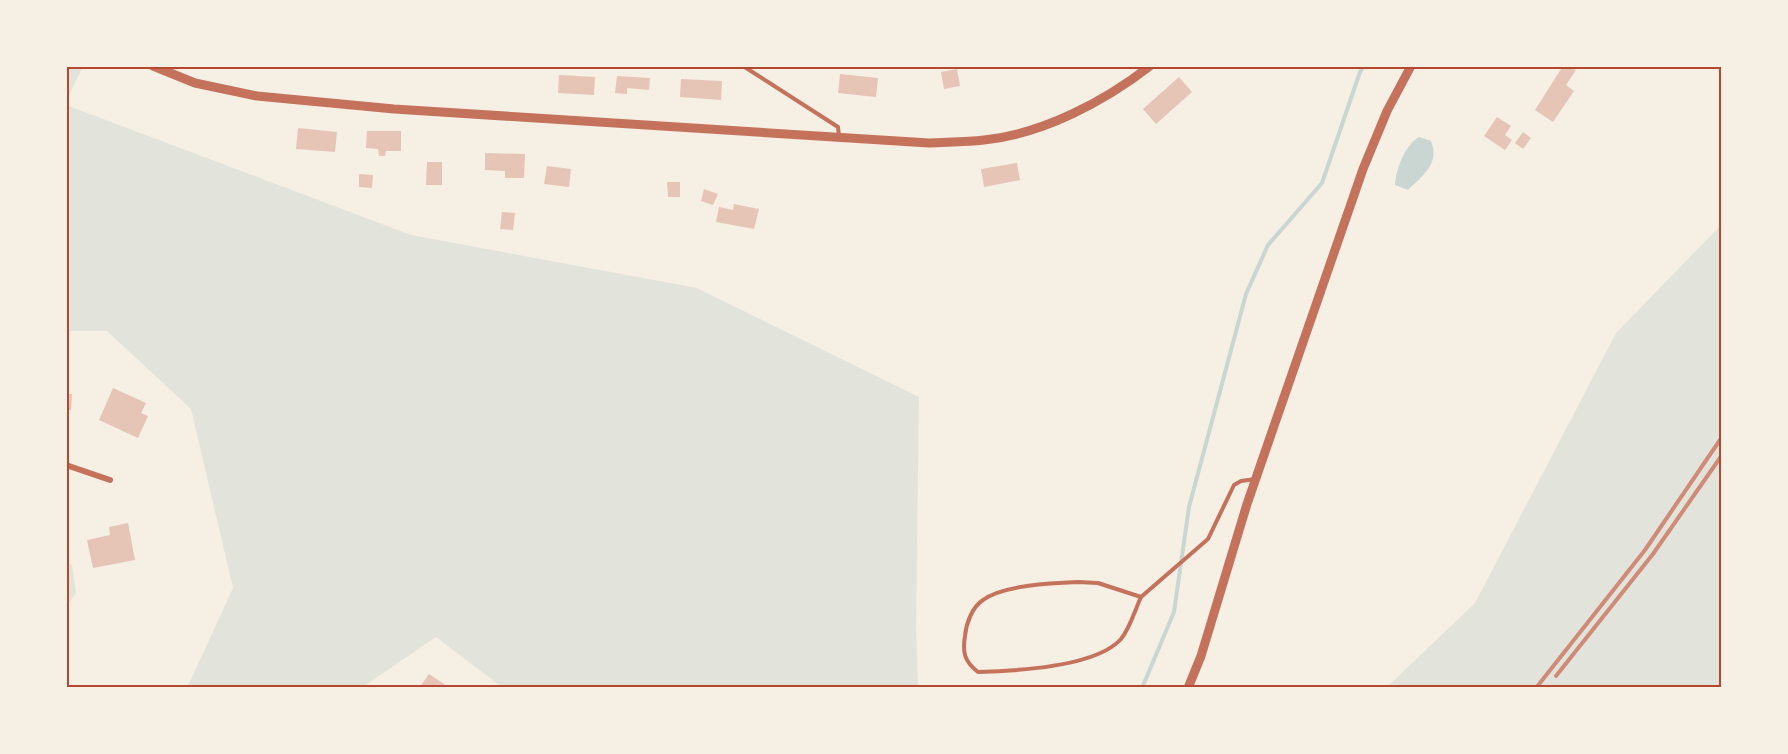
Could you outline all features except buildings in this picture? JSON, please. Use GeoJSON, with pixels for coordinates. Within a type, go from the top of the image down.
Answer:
{"type":"FeatureCollection","features":[{"type":"Feature","properties":{"kind":"street"},"geometry":{"type":"LineString","coordinates":[[153,66],[195,83],[257,96],[394,109],[929,143],[986,140],[1035,127],[1079,110],[1123,87],[1150,66]]}},
{"type":"Feature","properties":{"kind":"street"},"geometry":{"type":"LineString","coordinates":[[1188,688],[1201,656],[1256,478],[1363,169],[1387,111],[1411,66]]}},
{"type":"Feature","properties":{"kind":"street"},"geometry":{"type":"LineString","coordinates":[[66,465],[110,480]]}},
{"type":"Feature","properties":{"kind":"lane"},"geometry":{"type":"LineString","coordinates":[[743,66],[838,127],[839,138]]}},
{"type":"Feature","properties":{"kind":"lane"},"geometry":{"type":"LineString","coordinates":[[1141,597],[1098,583],[1078,582],[1053,583],[993,595],[974,608],[967,626],[963,652],[966,663],[978,672],[1016,671],[1095,656],[1110,649],[1123,637],[1141,597],[1168,571],[1208,539],[1214,531],[1234,485],[1256,478]]}},
{"type":"Feature","properties":{"kind":"shaded area"},"geometry":{"type":"Polygon","coordinates":[[[66,66],[83,66],[66,102],[66,66]]]}},
{"type":"Feature","properties":{"kind":"shaded area"},"geometry":{"type":"Polygon","coordinates":[[[66,105],[411,235],[697,288],[919,397],[916,628],[918,688],[503,688],[436,637],[361,688],[187,688],[233,588],[191,409],[107,331],[66,331],[66,105]]]}},
{"type":"Feature","properties":{"kind":"shaded area"},"geometry":{"type":"Polygon","coordinates":[[[1419,137],[1431,141],[1432,163],[1408,190],[1395,185],[1396,179],[1399,165],[1406,151],[1419,137]]]}},
{"type":"Feature","properties":{"kind":"shaded area"},"geometry":{"type":"Polygon","coordinates":[[[1722,224],[1722,688],[1386,688],[1475,603],[1616,333],[1722,224]]]}},
{"type":"Feature","properties":{"kind":"shaded area"},"geometry":{"type":"Polygon","coordinates":[[[66,562],[72,565],[76,594],[66,606],[66,562]]]}},
{"type":"Feature","properties":{"kind":"waterway"},"geometry":{"type":"LineString","coordinates":[[1142,688],[1174,612],[1189,507],[1246,294],[1268,245],[1322,183],[1364,66]]}},
{"type":"Feature","properties":{"kind":"railway"},"geometry":{"type":"LineString","coordinates":[[1536,688],[1645,550],[1722,437]]}},
{"type":"Feature","properties":{"kind":"railway"},"geometry":{"type":"LineString","coordinates":[[1556,676],[1653,554],[1722,455]]}}]}
